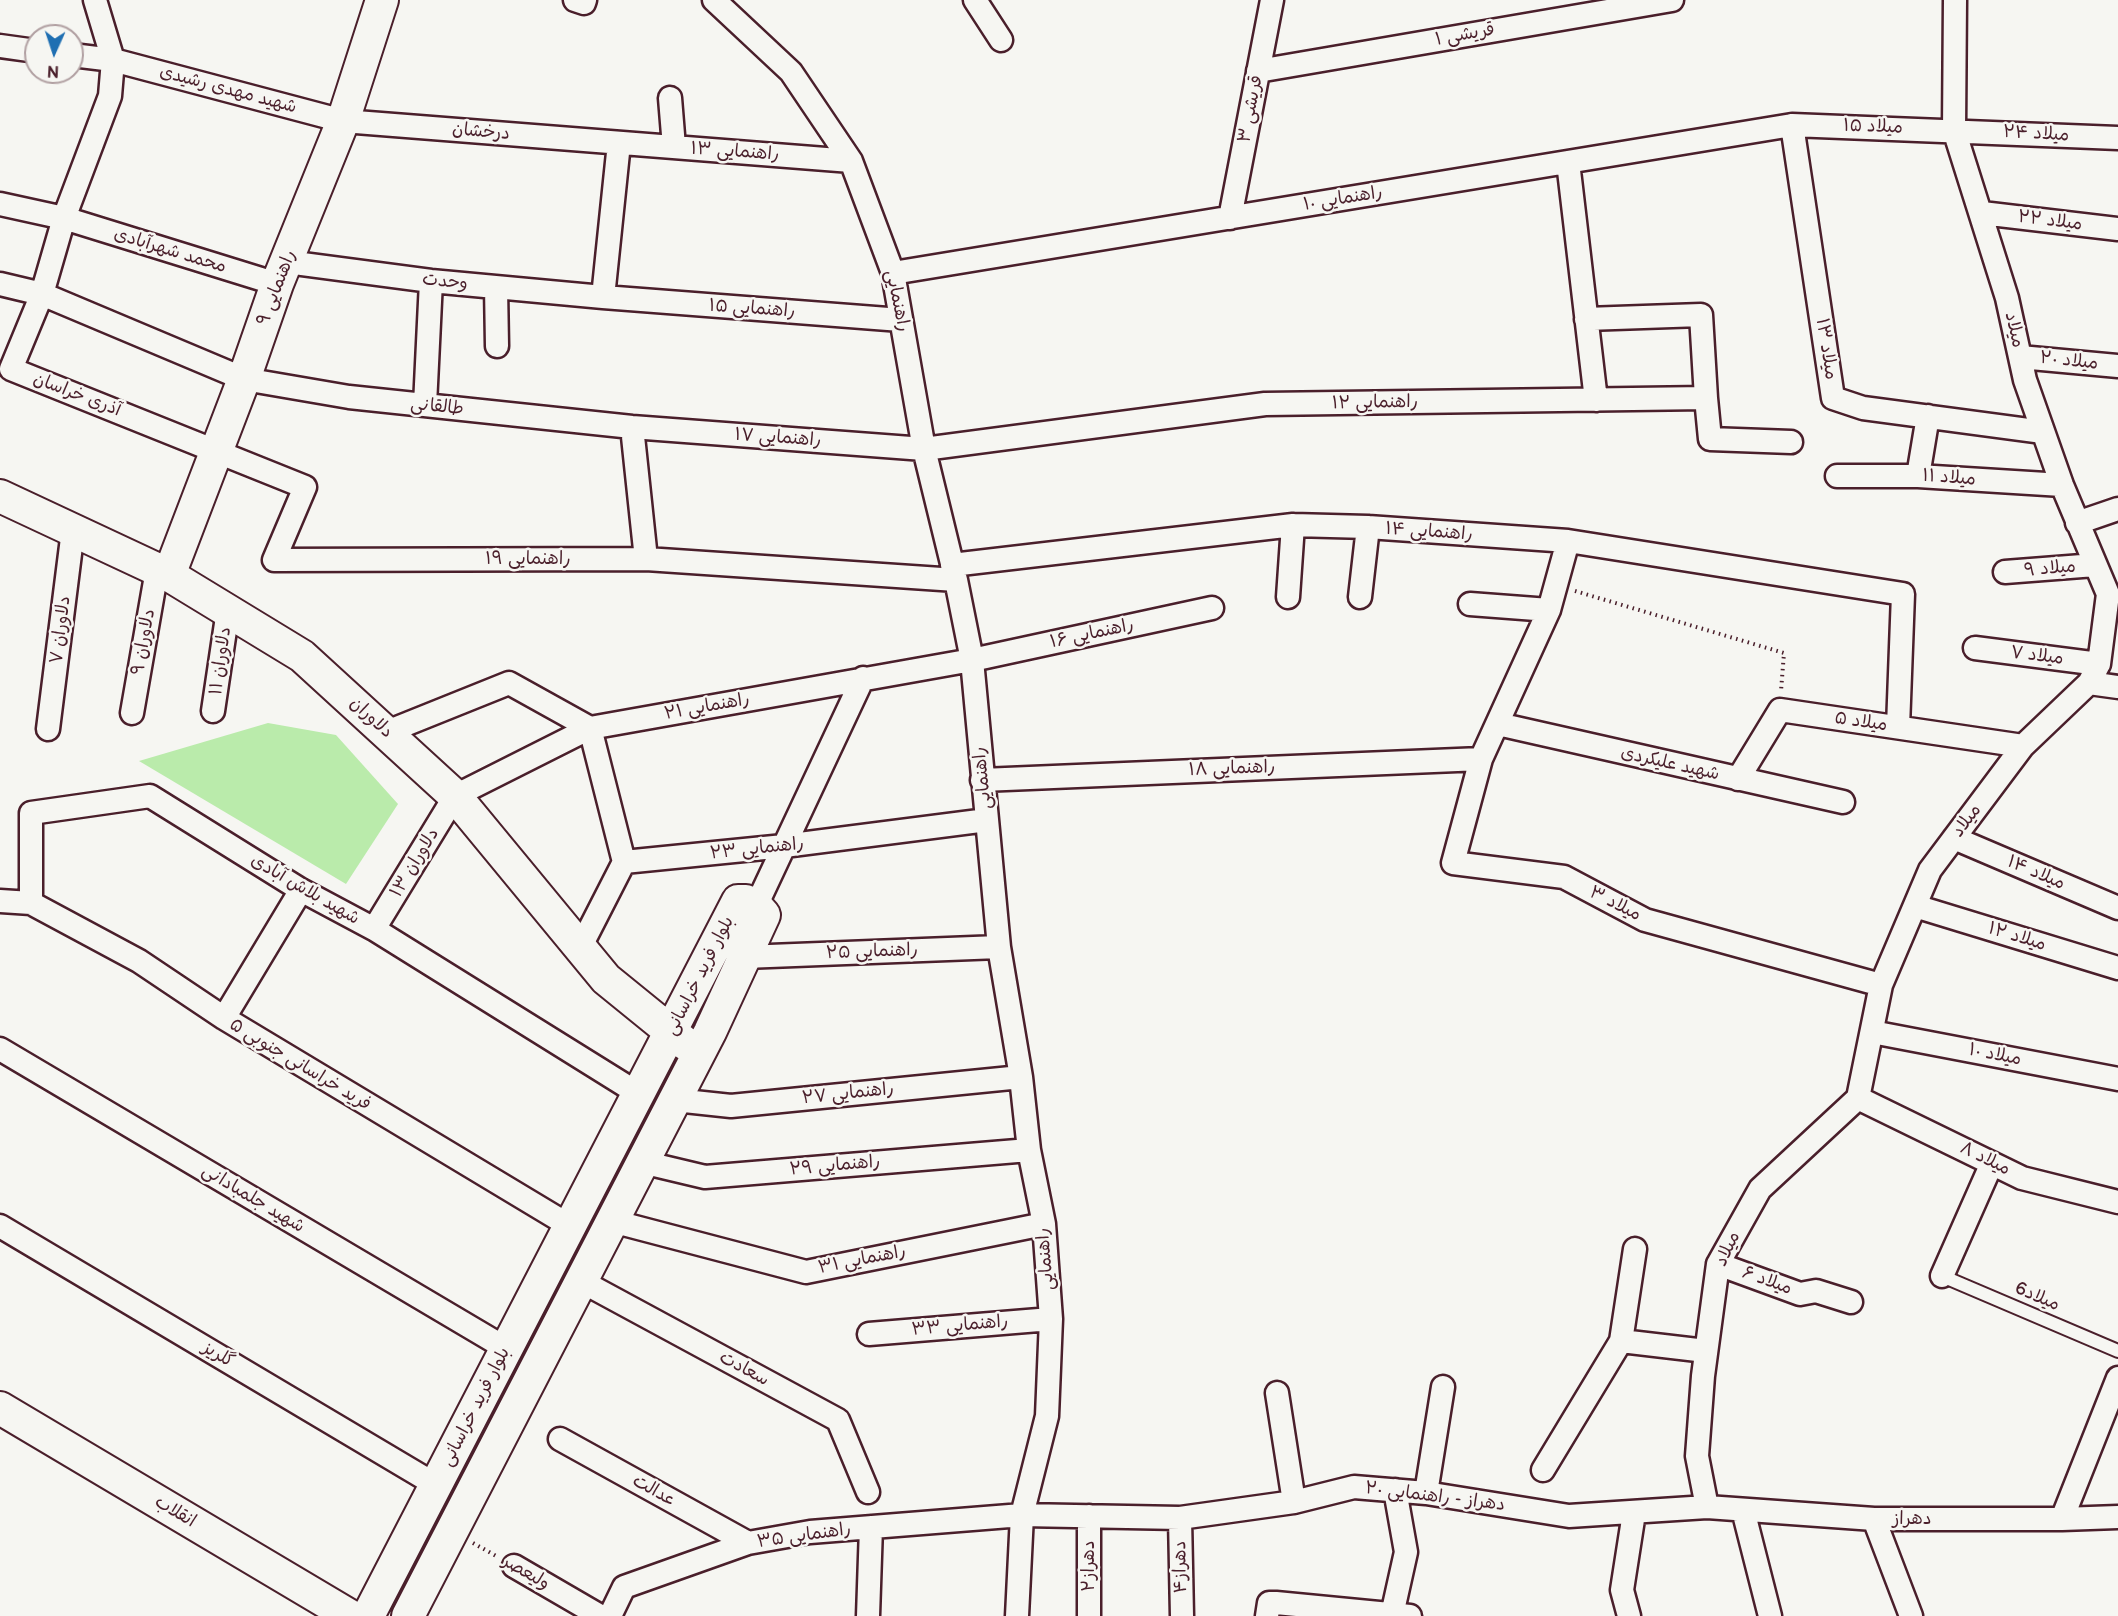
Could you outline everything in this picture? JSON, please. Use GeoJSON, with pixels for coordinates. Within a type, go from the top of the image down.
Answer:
{"type":"FeatureCollection","features":[{"type":"Feature","properties":{"kind":"street"},"geometry":{"type":"LineString","coordinates":[[42,294],[64,218],[110,96],[113,60],[95,0]]}},
{"type":"Feature","properties":{"kind":"street","name":"راهنمایی ۹"},"geometry":{"type":"LineString","coordinates":[[163,573],[218,450],[282,273],[343,120],[382,0]]}},
{"type":"Feature","properties":{"kind":"street"},"geometry":{"type":"LineString","coordinates":[[575,0],[584,3],[585,0]]}},
{"type":"Feature","properties":{"kind":"street","name":"راهنمایی"},"geometry":{"type":"LineString","coordinates":[[714,0],[791,72],[851,161],[893,273],[924,449],[954,572],[972,660],[999,947],[1021,1077],[1029,1150],[1044,1224],[1051,1319],[1047,1416],[1022,1515],[1017,1616]]}},
{"type":"Feature","properties":{"kind":"street"},"geometry":{"type":"LineString","coordinates":[[975,0],[1001,40]]}},
{"type":"Feature","properties":{"kind":"street","name":"قریشی ۳"},"geometry":{"type":"LineString","coordinates":[[1230,218],[1272,0]]}},
{"type":"Feature","properties":{"kind":"street","name":"قریشی ۱"},"geometry":{"type":"LineString","coordinates":[[1258,71],[1564,8],[1672,0]]}},
{"type":"Feature","properties":{"kind":"street","name":"میلاد"},"geometry":{"type":"LineString","coordinates":[[1707,1507],[1697,1456],[1706,1351],[1718,1264],[1760,1189],[1858,1098],[1881,985],[1930,870],[2023,746],[2094,674],[2108,594],[2077,523],[2043,432],[2020,357],[2007,298],[1982,213],[1954,130],[1955,0]]}},
{"type":"Feature","properties":{"kind":"street"},"geometry":{"type":"LineString","coordinates":[[0,46],[24,49]]}},
{"type":"Feature","properties":{"kind":"street","name":"شهید مهدی رشیدی"},"geometry":{"type":"LineString","coordinates":[[84,56],[113,60],[343,120]]}},
{"type":"Feature","properties":{"kind":"street"},"geometry":{"type":"LineString","coordinates":[[670,98],[674,147]]}},
{"type":"Feature","properties":{"kind":"street","name":"درخشان"},"geometry":{"type":"LineString","coordinates":[[343,120],[619,143]]}},
{"type":"Feature","properties":{"kind":"street","name":"میلاد ۱۵"},"geometry":{"type":"LineString","coordinates":[[1792,125],[1954,130]]}},
{"type":"Feature","properties":{"kind":"street","name":"راهنمایی ۱۰"},"geometry":{"type":"LineString","coordinates":[[893,273],[1792,125]]}},
{"type":"Feature","properties":{"kind":"street","name":"میلاد ۱۳"},"geometry":{"type":"LineString","coordinates":[[1792,125],[1833,398],[1863,408],[2043,432]]}},
{"type":"Feature","properties":{"kind":"street","name":"میلاد ۲۴"},"geometry":{"type":"LineString","coordinates":[[1954,130],[2118,138]]}},
{"type":"Feature","properties":{"kind":"street"},"geometry":{"type":"LineString","coordinates":[[603,297],[619,143]]}},
{"type":"Feature","properties":{"kind":"street","name":"راهنمایی ۱۳"},"geometry":{"type":"LineString","coordinates":[[619,143],[851,161]]}},
{"type":"Feature","properties":{"kind":"street"},"geometry":{"type":"LineString","coordinates":[[1568,162],[1596,400]]}},
{"type":"Feature","properties":{"kind":"street","name":"محمد شهرآبادی"},"geometry":{"type":"LineString","coordinates":[[0,204],[282,273]]}},
{"type":"Feature","properties":{"kind":"street","name":"میلاد ۲۲"},"geometry":{"type":"LineString","coordinates":[[1982,213],[2118,229]]}},
{"type":"Feature","properties":{"kind":"street","name":"وحدت"},"geometry":{"type":"LineString","coordinates":[[282,273],[431,280],[603,297]]}},
{"type":"Feature","properties":{"kind":"street"},"geometry":{"type":"LineString","coordinates":[[425,405],[431,280]]}},
{"type":"Feature","properties":{"kind":"street","name":"طالقانی"},"geometry":{"type":"LineString","coordinates":[[0,284],[42,294],[244,379],[349,397],[632,427]]}},
{"type":"Feature","properties":{"kind":"street"},"geometry":{"type":"LineString","coordinates":[[496,287],[497,346]]}},
{"type":"Feature","properties":{"kind":"street","name":"آذری خراسان"},"geometry":{"type":"LineString","coordinates":[[42,294],[11,369],[218,450]]}},
{"type":"Feature","properties":{"kind":"street","name":"راهنمایی ۱۵"},"geometry":{"type":"LineString","coordinates":[[603,297],[901,320]]}},
{"type":"Feature","properties":{"kind":"street"},"geometry":{"type":"LineString","coordinates":[[1586,319],[1701,315],[1710,439],[1791,442]]}},
{"type":"Feature","properties":{"kind":"street","name":"میلاد ۲۰"},"geometry":{"type":"LineString","coordinates":[[2020,357],[2118,366]]}},
{"type":"Feature","properties":{"kind":"street","name":"راهنمایی ۱۲"},"geometry":{"type":"LineString","coordinates":[[924,449],[1265,404],[1706,398]]}},
{"type":"Feature","properties":{"kind":"street"},"geometry":{"type":"LineString","coordinates":[[1918,476],[1928,416]]}},
{"type":"Feature","properties":{"kind":"street"},"geometry":{"type":"LineString","coordinates":[[632,427],[646,559]]}},
{"type":"Feature","properties":{"kind":"street","name":"راهنمایی ۱۷"},"geometry":{"type":"LineString","coordinates":[[632,427],[924,449]]}},
{"type":"Feature","properties":{"kind":"street","name":"راهنمایی ۱۹"},"geometry":{"type":"LineString","coordinates":[[218,450],[305,487],[274,560],[646,559],[954,572]]}},
{"type":"Feature","properties":{"kind":"street","name":"میلاد ۱۱"},"geometry":{"type":"LineString","coordinates":[[1837,476],[1918,476],[2062,485]]}},
{"type":"Feature","properties":{"kind":"street","name":"دلاوران"},"geometry":{"type":"LineString","coordinates":[[0,496],[163,573],[302,656],[455,796],[579,950],[606,980],[670,1034],[699,1053]]}},
{"type":"Feature","properties":{"kind":"street"},"geometry":{"type":"LineString","coordinates":[[2077,523],[2118,509]]}},
{"type":"Feature","properties":{"kind":"street"},"geometry":{"type":"LineString","coordinates":[[1288,597],[1293,525]]}},
{"type":"Feature","properties":{"kind":"street","name":"راهنمایی ۱۴"},"geometry":{"type":"LineString","coordinates":[[954,572],[1293,525],[1368,527],[1568,541],[1904,594],[1898,727]]}},
{"type":"Feature","properties":{"kind":"street"},"geometry":{"type":"LineString","coordinates":[[1360,597],[1368,527]]}},
{"type":"Feature","properties":{"kind":"street","name":"دلاوران ۷"},"geometry":{"type":"LineString","coordinates":[[48,729],[73,530]]}},
{"type":"Feature","properties":{"kind":"street"},"geometry":{"type":"LineString","coordinates":[[1481,759],[1548,610],[1568,541]]}},
{"type":"Feature","properties":{"kind":"street","name":"میلاد ۹"},"geometry":{"type":"LineString","coordinates":[[2005,572],[2095,565]]}},
{"type":"Feature","properties":{"kind":"street","name":"دلاوران ۹"},"geometry":{"type":"LineString","coordinates":[[132,713],[163,573]]}},
{"type":"Feature","properties":{"kind":"street"},"geometry":{"type":"LineString","coordinates":[[1470,604],[1548,610]]}},
{"type":"Feature","properties":{"kind":"street","name":"راهنمایی ۱۶"},"geometry":{"type":"LineString","coordinates":[[972,660],[1212,608]]}},
{"type":"Feature","properties":{"kind":"street","name":"دلاوران ۱۱"},"geometry":{"type":"LineString","coordinates":[[213,711],[228,610]]}},
{"type":"Feature","properties":{"kind":"street","name":"میلاد ۷"},"geometry":{"type":"LineString","coordinates":[[1975,648],[2094,674],[2118,687]]}},
{"type":"Feature","properties":{"kind":"street","name":"راهنمایی ۲۱"},"geometry":{"type":"LineString","coordinates":[[455,796],[590,728],[972,660]]}},
{"type":"Feature","properties":{"kind":"street"},"geometry":{"type":"LineString","coordinates":[[756,906],[863,678]]}},
{"type":"Feature","properties":{"kind":"street"},"geometry":{"type":"LineString","coordinates":[[387,732],[508,683],[590,728],[624,862],[579,950]]}},
{"type":"Feature","properties":{"kind":"street"},"geometry":{"type":"LineString","coordinates":[[1738,779],[1780,710]]}},
{"type":"Feature","properties":{"kind":"street","name":"میلاد ۵"},"geometry":{"type":"LineString","coordinates":[[1780,710],[2023,746]]}},
{"type":"Feature","properties":{"kind":"street","name":"شهید علیکردی"},"geometry":{"type":"LineString","coordinates":[[1498,724],[1843,802]]}},
{"type":"Feature","properties":{"kind":"street","name":"راهنمایی ۱۸"},"geometry":{"type":"LineString","coordinates":[[982,780],[1481,759]]}},
{"type":"Feature","properties":{"kind":"street","name":"میلاد ۳"},"geometry":{"type":"LineString","coordinates":[[1481,759],[1453,863],[1564,877],[1645,920],[1881,985]]}},
{"type":"Feature","properties":{"kind":"street","name":"شهید بلاش آبادی"},"geometry":{"type":"LineString","coordinates":[[31,903],[31,813],[150,796],[301,890],[374,929],[639,1094]]}},
{"type":"Feature","properties":{"kind":"street","name":"دلاوران ۱۳"},"geometry":{"type":"LineString","coordinates":[[374,929],[455,796]]}},
{"type":"Feature","properties":{"kind":"street","name":"راهنمایی ۲۳"},"geometry":{"type":"LineString","coordinates":[[624,862],[784,846],[987,820]]}},
{"type":"Feature","properties":{"kind":"street","name":"میلاد ۱۴"},"geometry":{"type":"LineString","coordinates":[[1954,838],[2118,908]]}},
{"type":"Feature","properties":{"kind":"street"},"geometry":{"type":"LineString","coordinates":[[224,1018],[301,890]]}},
{"type":"Feature","properties":{"kind":"street"},"geometry":{"type":"LineString","coordinates":[[0,901],[31,903]]}},
{"type":"Feature","properties":{"kind":"street","name":"بلوار فرید خراسانی"},"geometry":{"type":"LineString","coordinates":[[368,1616],[738,901],[756,906],[764,915],[699,1053],[408,1616]]}},
{"type":"Feature","properties":{"kind":"street","name":"فرید خراسانی جنوبی ۵"},"geometry":{"type":"LineString","coordinates":[[31,903],[139,961],[224,1018],[570,1226]]}},
{"type":"Feature","properties":{"kind":"street","name":"میلاد ۱۲"},"geometry":{"type":"LineString","coordinates":[[1915,906],[2118,968]]}},
{"type":"Feature","properties":{"kind":"street","name":"راهنمایی ۲۵"},"geometry":{"type":"LineString","coordinates":[[744,957],[999,947]]}},
{"type":"Feature","properties":{"kind":"street","name":"میلاد ۱۰"},"geometry":{"type":"LineString","coordinates":[[1872,1032],[2118,1079]]}},
{"type":"Feature","properties":{"kind":"street","name":"شهید جلمبادانی"},"geometry":{"type":"LineString","coordinates":[[4,1059],[507,1349]]}},
{"type":"Feature","properties":{"kind":"street","name":"راهنمایی ۲۷"},"geometry":{"type":"LineString","coordinates":[[675,1100],[731,1106],[1021,1077]]}},
{"type":"Feature","properties":{"kind":"street","name":"میلاد ۸"},"geometry":{"type":"LineString","coordinates":[[1858,1098],[2022,1178],[2118,1202]]}},
{"type":"Feature","properties":{"kind":"street","name":"راهنمایی ۲۹"},"geometry":{"type":"LineString","coordinates":[[642,1162],[705,1177],[1029,1150]]}},
{"type":"Feature","properties":{"kind":"street"},"geometry":{"type":"LineString","coordinates":[[1942,1276],[1992,1163]]}},
{"type":"Feature","properties":{"kind":"street","name":"راهنمایی ۳۱"},"geometry":{"type":"LineString","coordinates":[[612,1221],[806,1272],[1044,1224]]}},
{"type":"Feature","properties":{"kind":"street","name":"گلریز"},"geometry":{"type":"LineString","coordinates":[[0,1226],[436,1485]]}},
{"type":"Feature","properties":{"kind":"street"},"geometry":{"type":"LineString","coordinates":[[1543,1470],[1621,1341],[1635,1248]]}},
{"type":"Feature","properties":{"kind":"street","name":"میلاد ۶"},"geometry":{"type":"LineString","coordinates":[[1718,1264],[1800,1293],[1816,1292],[1851,1302]]}},
{"type":"Feature","properties":{"kind":"street","name":"سعادت"},"geometry":{"type":"LineString","coordinates":[[581,1281],[838,1420],[868,1492]]}},
{"type":"Feature","properties":{"kind":"street","name":"راهنمایی ۳۳"},"geometry":{"type":"LineString","coordinates":[[868,1334],[1051,1319]]}},
{"type":"Feature","properties":{"kind":"street"},"geometry":{"type":"LineString","coordinates":[[1621,1341],[1706,1351]]}},
{"type":"Feature","properties":{"kind":"street"},"geometry":{"type":"LineString","coordinates":[[2062,1520],[2118,1378]]}},
{"type":"Feature","properties":{"kind":"street"},"geometry":{"type":"LineString","coordinates":[[1426,1493],[1443,1387]]}},
{"type":"Feature","properties":{"kind":"street"},"geometry":{"type":"LineString","coordinates":[[1277,1393],[1294,1502]]}},
{"type":"Feature","properties":{"kind":"street","name":"انقلاب"},"geometry":{"type":"LineString","coordinates":[[0,1408],[350,1616]]}},
{"type":"Feature","properties":{"kind":"street","name":"عدالت"},"geometry":{"type":"LineString","coordinates":[[560,1439],[748,1543]]}},
{"type":"Feature","properties":{"kind":"street","name":"دهراز - راهنمایی ۲۰"},"geometry":{"type":"LineString","coordinates":[[1022,1515],[1180,1518],[1294,1502],[1354,1486],[1426,1493],[1569,1516],[1707,1507]]}},
{"type":"Feature","properties":{"kind":"street"},"geometry":{"type":"LineString","coordinates":[[1267,1616],[1269,1603],[1390,1615],[1406,1552],[1395,1490]]}},
{"type":"Feature","properties":{"kind":"street","name":"دهراز"},"geometry":{"type":"LineString","coordinates":[[1707,1507],[1874,1519],[2062,1520],[2118,1516]]}},
{"type":"Feature","properties":{"kind":"street"},"geometry":{"type":"LineString","coordinates":[[1743,1510],[1770,1616]]}},
{"type":"Feature","properties":{"kind":"street"},"geometry":{"type":"LineString","coordinates":[[1629,1616],[1622,1590],[1635,1513]]}},
{"type":"Feature","properties":{"kind":"street","name":"راهنمایی ۳۵"},"geometry":{"type":"LineString","coordinates":[[610,1616],[624,1587],[748,1543],[810,1532],[1022,1515]]}},
{"type":"Feature","properties":{"kind":"street","name":"دهراز۲"},"geometry":{"type":"LineString","coordinates":[[1089,1516],[1089,1616]]}},
{"type":"Feature","properties":{"kind":"street","name":"دهراز۴"},"geometry":{"type":"LineString","coordinates":[[1180,1518],[1182,1616]]}},
{"type":"Feature","properties":{"kind":"street"},"geometry":{"type":"LineString","coordinates":[[1874,1519],[1911,1616]]}},
{"type":"Feature","properties":{"kind":"street"},"geometry":{"type":"LineString","coordinates":[[868,1616],[871,1527]]}},
{"type":"Feature","properties":{"kind":"street","name":"ولیعصر"},"geometry":{"type":"LineString","coordinates":[[514,1566],[600,1616]]}},
{"type":"Feature","properties":{"kind":"lane","name":"میلاد6"},"geometry":{"type":"LineString","coordinates":[[1942,1276],[2118,1352]]}},
{"type":"Feature","properties":{"kind":"path"},"geometry":{"type":"LineString","coordinates":[[1557,585],[1784,652],[1780,710]]}},
{"type":"Feature","properties":{"kind":"path","name":"ولیعصر"},"geometry":{"type":"LineString","coordinates":[[452,1531],[514,1566]]}},
{"type":"Feature","properties":{"kind":"green space"},"geometry":{"type":"Polygon","coordinates":[[[268,723],[336,735],[398,804],[346,884],[139,761],[268,723]]]}}]}
